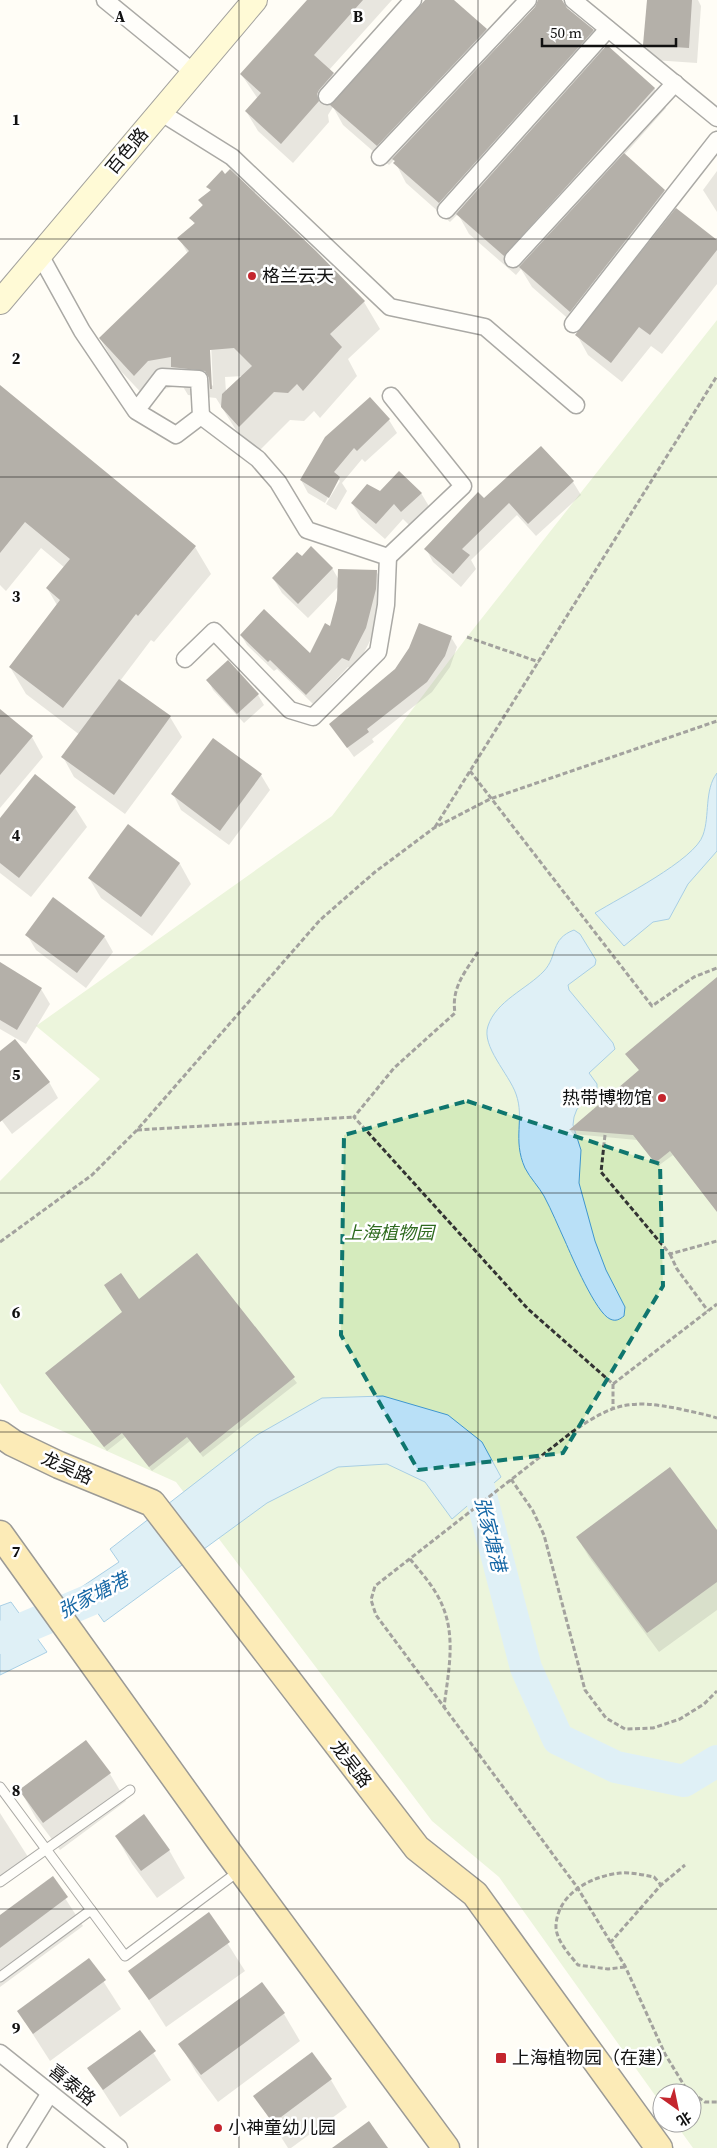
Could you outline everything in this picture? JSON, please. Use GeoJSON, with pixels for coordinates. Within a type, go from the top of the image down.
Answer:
{"type":"FeatureCollection","features":[{"type":"Feature","properties":{"kind":"main road","name":"龙吴路"},"geometry":{"type":"LineString","coordinates":[[0,1434],[13,1443],[59,1465],[152,1503],[417,1848],[475,1894],[659,2148]]}},
{"type":"Feature","properties":{"kind":"main road"},"geometry":{"type":"LineString","coordinates":[[0,1534],[241,1870],[446,2148]]}},
{"type":"Feature","properties":{"kind":"street"},"geometry":{"type":"LineString","coordinates":[[105,0],[193,72]]}},
{"type":"Feature","properties":{"kind":"street","name":"百色路"},"geometry":{"type":"LineString","coordinates":[[0,302],[255,0]]}},
{"type":"Feature","properties":{"kind":"street"},"geometry":{"type":"LineString","coordinates":[[327,96],[413,0]]}},
{"type":"Feature","properties":{"kind":"street"},"geometry":{"type":"LineString","coordinates":[[380,157],[528,0]]}},
{"type":"Feature","properties":{"kind":"street"},"geometry":{"type":"LineString","coordinates":[[573,0],[717,118]]}},
{"type":"Feature","properties":{"kind":"street"},"geometry":{"type":"LineString","coordinates":[[446,210],[608,29]]}},
{"type":"Feature","properties":{"kind":"street"},"geometry":{"type":"LineString","coordinates":[[513,260],[675,83]]}},
{"type":"Feature","properties":{"kind":"street"},"geometry":{"type":"LineString","coordinates":[[160,112],[232,156],[390,307],[485,328],[576,405]]}},
{"type":"Feature","properties":{"kind":"street"},"geometry":{"type":"LineString","coordinates":[[573,324],[717,140]]}},
{"type":"Feature","properties":{"kind":"street"},"geometry":{"type":"LineString","coordinates":[[40,255],[82,331],[136,411],[176,435],[201,416]]}},
{"type":"Feature","properties":{"kind":"street"},"geometry":{"type":"LineString","coordinates":[[136,411],[162,377],[199,379],[201,416],[258,459],[278,482],[306,530],[388,557]]}},
{"type":"Feature","properties":{"kind":"street"},"geometry":{"type":"LineString","coordinates":[[185,659],[214,631],[290,710],[313,717],[378,652],[386,605],[388,557],[463,486],[391,396]]}},
{"type":"Feature","properties":{"kind":"street","name":"喜泰路"},"geometry":{"type":"LineString","coordinates":[[0,2053],[119,2148]]}},
{"type":"Feature","properties":{"kind":"street"},"geometry":{"type":"LineString","coordinates":[[16,2148],[50,2093]]}},
{"type":"Feature","properties":{"kind":"lane"},"geometry":{"type":"LineString","coordinates":[[0,1787],[125,1956],[241,1870]]}},
{"type":"Feature","properties":{"kind":"lane"},"geometry":{"type":"LineString","coordinates":[[0,1882],[130,1790]]}},
{"type":"Feature","properties":{"kind":"lane"},"geometry":{"type":"LineString","coordinates":[[0,1977],[91,1910]]}},
{"type":"Feature","properties":{"kind":"path"},"geometry":{"type":"LineString","coordinates":[[434,828],[717,376]]}},
{"type":"Feature","properties":{"kind":"path"},"geometry":{"type":"LineString","coordinates":[[467,637],[539,662]]}},
{"type":"Feature","properties":{"kind":"path"},"geometry":{"type":"LineString","coordinates":[[0,1242],[92,1175],[137,1130],[320,920],[375,872],[434,828],[490,799],[717,721]]}},
{"type":"Feature","properties":{"kind":"path"},"geometry":{"type":"LineString","coordinates":[[470,771],[652,1006],[694,977],[717,968]]}},
{"type":"Feature","properties":{"kind":"path"},"geometry":{"type":"LineString","coordinates":[[137,1130],[354,1117],[394,1068],[455,1013],[453,998],[461,978],[478,952]]}},
{"type":"Feature","properties":{"kind":"path"},"geometry":{"type":"LineString","coordinates":[[354,1117],[528,1309],[613,1384],[613,1408]]}},
{"type":"Feature","properties":{"kind":"path"},"geometry":{"type":"LineString","coordinates":[[605,1135],[600,1172],[670,1254],[677,1269],[708,1311]]}},
{"type":"Feature","properties":{"kind":"path"},"geometry":{"type":"LineString","coordinates":[[670,1254],[717,1241]]}},
{"type":"Feature","properties":{"kind":"path"},"geometry":{"type":"LineString","coordinates":[[613,1384],[717,1304]]}},
{"type":"Feature","properties":{"kind":"path"},"geometry":{"type":"LineString","coordinates":[[683,2083],[664,2054],[625,1966],[576,1888],[376,1615],[371,1600],[375,1586],[448,1531],[511,1479],[595,1416],[613,1408],[649,1403],[717,1418]]}},
{"type":"Feature","properties":{"kind":"path"},"geometry":{"type":"LineString","coordinates":[[511,1479],[533,1511],[544,1535],[585,1690],[606,1718],[625,1729],[653,1728],[680,1719],[704,1704],[717,1691]]}},
{"type":"Feature","properties":{"kind":"path"},"geometry":{"type":"LineString","coordinates":[[410,1559],[436,1592],[445,1610],[450,1628],[451,1647],[444,1707]]}},
{"type":"Feature","properties":{"kind":"path"},"geometry":{"type":"LineString","coordinates":[[610,1942],[661,1885],[685,1865]]}},
{"type":"Feature","properties":{"kind":"path"},"geometry":{"type":"LineString","coordinates":[[625,1966],[608,1969],[578,1965],[562,1946],[555,1926],[562,1904],[576,1888],[601,1877],[621,1873],[654,1877],[661,1885]]}},
{"type":"Feature","properties":{"kind":"path"},"geometry":{"type":"LineString","coordinates":[[702,2100],[705,2102],[717,2102]]}},
{"type":"Feature","properties":{"kind":"highlighted area"},"geometry":{"type":"Polygon","coordinates":[[[467,1101],[660,1164],[663,1286],[563,1453],[418,1470],[341,1335],[344,1135],[467,1101]]]}},
{"type":"Feature","properties":{"kind":"green space","name":"上海植物园"},"geometry":{"type":"Polygon","coordinates":[[[717,320],[717,2148],[693,2148],[682,2133],[702,2133],[702,2083],[652,2083],[652,2091],[499,1877],[432,1821],[176,1482],[20,1412],[0,1383],[0,1181],[100,1079],[36,1026],[332,816],[467,637],[717,320]]]}},
{"type":"Feature","properties":{"kind":"water"},"geometry":{"type":"Polygon","coordinates":[[[717,773],[717,851],[688,884],[669,919],[653,922],[624,946],[595,913],[672,867],[697,845],[705,828],[710,787],[717,773]]]}},
{"type":"Feature","properties":{"kind":"water"},"geometry":{"type":"Polygon","coordinates":[[[574,930],[580,934],[596,960],[595,965],[568,985],[569,990],[613,1043],[615,1049],[589,1073],[597,1084],[597,1091],[577,1109],[573,1125],[581,1150],[579,1183],[595,1241],[606,1270],[625,1307],[624,1316],[616,1320],[612,1320],[604,1315],[591,1296],[544,1196],[525,1168],[519,1148],[519,1112],[516,1094],[492,1051],[487,1034],[488,1026],[498,1009],[544,971],[561,938],[574,930]]]}},
{"type":"Feature","properties":{"kind":"water"},"geometry":{"type":"Polygon","coordinates":[[[383,1396],[448,1415],[482,1442],[501,1477],[452,1519],[425,1482],[387,1464],[338,1467],[267,1503],[104,1622],[80,1588],[119,1562],[110,1549],[257,1435],[322,1398],[383,1396]]]}},
{"type":"Feature","properties":{"kind":"water"},"geometry":{"type":"Polygon","coordinates":[[[11,1602],[47,1652],[0,1675],[0,1606],[11,1602]]]}},
{"type":"Feature","properties":{"kind":"building"},"geometry":{"type":"Polygon","coordinates":[[[307,0],[363,0],[314,55],[334,73],[319,90],[317,94],[319,101],[281,144],[245,111],[261,93],[240,74],[307,0]]]}},
{"type":"Feature","properties":{"kind":"building"},"geometry":{"type":"Polygon","coordinates":[[[425,0],[454,0],[487,29],[377,146],[330,105],[425,0]]]}},
{"type":"Feature","properties":{"kind":"building"},"geometry":{"type":"Polygon","coordinates":[[[538,0],[562,0],[567,8],[594,30],[439,203],[393,163],[395,161],[392,159],[535,7],[538,0]]]}},
{"type":"Feature","properties":{"kind":"building"},"geometry":{"type":"Polygon","coordinates":[[[647,0],[692,0],[689,48],[643,45],[647,0]]]}},
{"type":"Feature","properties":{"kind":"building"},"geometry":{"type":"Polygon","coordinates":[[[607,45],[655,88],[504,256],[456,214],[607,45]]]}},
{"type":"Feature","properties":{"kind":"building"},"geometry":{"type":"Polygon","coordinates":[[[624,153],[665,190],[570,312],[519,267],[624,153]]]}},
{"type":"Feature","properties":{"kind":"building","name":"格兰云天"},"geometry":{"type":"Polygon","coordinates":[[[230,169],[365,301],[330,334],[342,347],[303,391],[297,384],[288,393],[274,392],[239,427],[221,407],[222,394],[252,366],[234,348],[210,350],[212,389],[210,389],[209,378],[205,371],[171,367],[171,357],[148,361],[134,376],[99,338],[189,251],[177,238],[195,223],[189,218],[203,205],[198,200],[211,190],[206,187],[222,170],[225,174],[230,169]]]}},
{"type":"Feature","properties":{"kind":"building"},"geometry":{"type":"Polygon","coordinates":[[[676,208],[717,240],[717,250],[650,335],[639,327],[611,363],[575,335],[676,208]]]}},
{"type":"Feature","properties":{"kind":"building"},"geometry":{"type":"Polygon","coordinates":[[[0,385],[196,546],[138,616],[136,614],[63,708],[9,667],[60,600],[46,588],[70,559],[25,522],[0,553],[0,385]]]}},
{"type":"Feature","properties":{"kind":"building"},"geometry":{"type":"Polygon","coordinates":[[[370,397],[390,419],[357,451],[354,448],[334,472],[340,477],[329,498],[300,480],[325,437],[370,397]]]}},
{"type":"Feature","properties":{"kind":"building"},"geometry":{"type":"Polygon","coordinates":[[[541,446],[574,481],[528,524],[509,503],[462,549],[470,555],[453,574],[424,549],[478,492],[484,498],[541,446]]]}},
{"type":"Feature","properties":{"kind":"building"},"geometry":{"type":"Polygon","coordinates":[[[399,471],[422,493],[401,512],[394,504],[376,524],[351,503],[367,484],[380,491],[399,471]]]}},
{"type":"Feature","properties":{"kind":"building"},"geometry":{"type":"Polygon","coordinates":[[[311,546],[333,568],[298,604],[272,578],[297,552],[302,556],[311,546]]]}},
{"type":"Feature","properties":{"kind":"building"},"geometry":{"type":"Polygon","coordinates":[[[338,569],[377,570],[376,589],[366,628],[349,661],[342,658],[306,695],[270,660],[268,662],[240,635],[264,609],[310,653],[325,623],[330,626],[337,600],[338,569]]]}},
{"type":"Feature","properties":{"kind":"building"},"geometry":{"type":"Polygon","coordinates":[[[419,623],[452,636],[445,656],[427,682],[367,729],[369,732],[347,748],[329,724],[395,669],[409,648],[419,623]]]}},
{"type":"Feature","properties":{"kind":"building"},"geometry":{"type":"Polygon","coordinates":[[[228,660],[259,694],[237,714],[206,680],[228,660]]]}},
{"type":"Feature","properties":{"kind":"building"},"geometry":{"type":"Polygon","coordinates":[[[119,679],[171,716],[114,795],[61,757],[119,679]]]}},
{"type":"Feature","properties":{"kind":"building"},"geometry":{"type":"Polygon","coordinates":[[[0,709],[33,736],[0,775],[0,709]]]}},
{"type":"Feature","properties":{"kind":"building"},"geometry":{"type":"Polygon","coordinates":[[[213,738],[262,774],[220,831],[171,794],[213,738]]]}},
{"type":"Feature","properties":{"kind":"building"},"geometry":{"type":"Polygon","coordinates":[[[35,774],[76,807],[19,878],[0,863],[0,818],[35,774]]]}},
{"type":"Feature","properties":{"kind":"building"},"geometry":{"type":"Polygon","coordinates":[[[128,824],[180,863],[141,917],[88,878],[128,824]]]}},
{"type":"Feature","properties":{"kind":"building"},"geometry":{"type":"Polygon","coordinates":[[[53,897],[105,936],[77,973],[25,935],[53,897]]]}},
{"type":"Feature","properties":{"kind":"building"},"geometry":{"type":"Polygon","coordinates":[[[0,962],[42,988],[17,1030],[0,1020],[0,962]]]}},
{"type":"Feature","properties":{"kind":"building","name":"热带博物馆"},"geometry":{"type":"Polygon","coordinates":[[[717,977],[717,1212],[670,1151],[655,1163],[633,1135],[569,1130],[639,1070],[625,1054],[717,977]]]}},
{"type":"Feature","properties":{"kind":"building"},"geometry":{"type":"Polygon","coordinates":[[[15,1039],[50,1082],[0,1122],[0,1051],[15,1039]]]}},
{"type":"Feature","properties":{"kind":"building"},"geometry":{"type":"Polygon","coordinates":[[[197,1253],[295,1377],[200,1453],[187,1437],[149,1467],[122,1433],[104,1447],[45,1373],[122,1312],[104,1285],[121,1273],[139,1299],[197,1253]]]}},
{"type":"Feature","properties":{"kind":"building"},"geometry":{"type":"Polygon","coordinates":[[[670,1467],[717,1530],[717,1582],[647,1633],[576,1537],[670,1467]]]}},
{"type":"Feature","properties":{"kind":"building"},"geometry":{"type":"Polygon","coordinates":[[[86,1740],[111,1773],[43,1823],[19,1790],[86,1740]]]}},
{"type":"Feature","properties":{"kind":"building"},"geometry":{"type":"Polygon","coordinates":[[[144,1814],[170,1850],[141,1871],[115,1836],[144,1814]]]}},
{"type":"Feature","properties":{"kind":"building"},"geometry":{"type":"Polygon","coordinates":[[[53,1876],[68,1897],[0,1948],[0,1915],[53,1876]]]}},
{"type":"Feature","properties":{"kind":"building"},"geometry":{"type":"Polygon","coordinates":[[[209,1912],[230,1942],[149,2000],[128,1971],[209,1912]]]}},
{"type":"Feature","properties":{"kind":"building"},"geometry":{"type":"Polygon","coordinates":[[[89,1958],[106,1980],[33,2034],[17,2011],[89,1958]]]}},
{"type":"Feature","properties":{"kind":"building"},"geometry":{"type":"Polygon","coordinates":[[[262,1982],[285,2013],[201,2075],[178,2044],[262,1982]]]}},
{"type":"Feature","properties":{"kind":"building"},"geometry":{"type":"Polygon","coordinates":[[[140,2030],[156,2051],[103,2090],[87,2068],[140,2030]]]}},
{"type":"Feature","properties":{"kind":"building"},"geometry":{"type":"Polygon","coordinates":[[[312,2052],[332,2079],[273,2123],[253,2096],[312,2052]]]}},
{"type":"Feature","properties":{"kind":"building"},"geometry":{"type":"Polygon","coordinates":[[[369,2121],[388,2148],[332,2148],[369,2121]]]}},
{"type":"Feature","properties":{"kind":"waterway","name":"张家塘港"},"geometry":{"type":"LineString","coordinates":[[451,1465],[478,1484],[526,1668],[558,1739],[616,1767],[684,1781],[717,1761]]}},
{"type":"Feature","properties":{"kind":"waterway","name":"张家塘港"},"geometry":{"type":"LineString","coordinates":[[0,1638],[104,1594],[128,1579]]}},
{"type":"Feature","properties":{"kind":"place","name":"格兰云天"},"geometry":{"type":"Point","coordinates":[252,276]}},
{"type":"Feature","properties":{"kind":"place","name":"热带博物馆"},"geometry":{"type":"Point","coordinates":[662,1098]}},
{"type":"Feature","properties":{"kind":"place","name":"上海植物园（在建）"},"geometry":{"type":"Point","coordinates":[501,2058]}},
{"type":"Feature","properties":{"kind":"place","name":"小神童幼儿园"},"geometry":{"type":"Point","coordinates":[218,2128]}}]}
